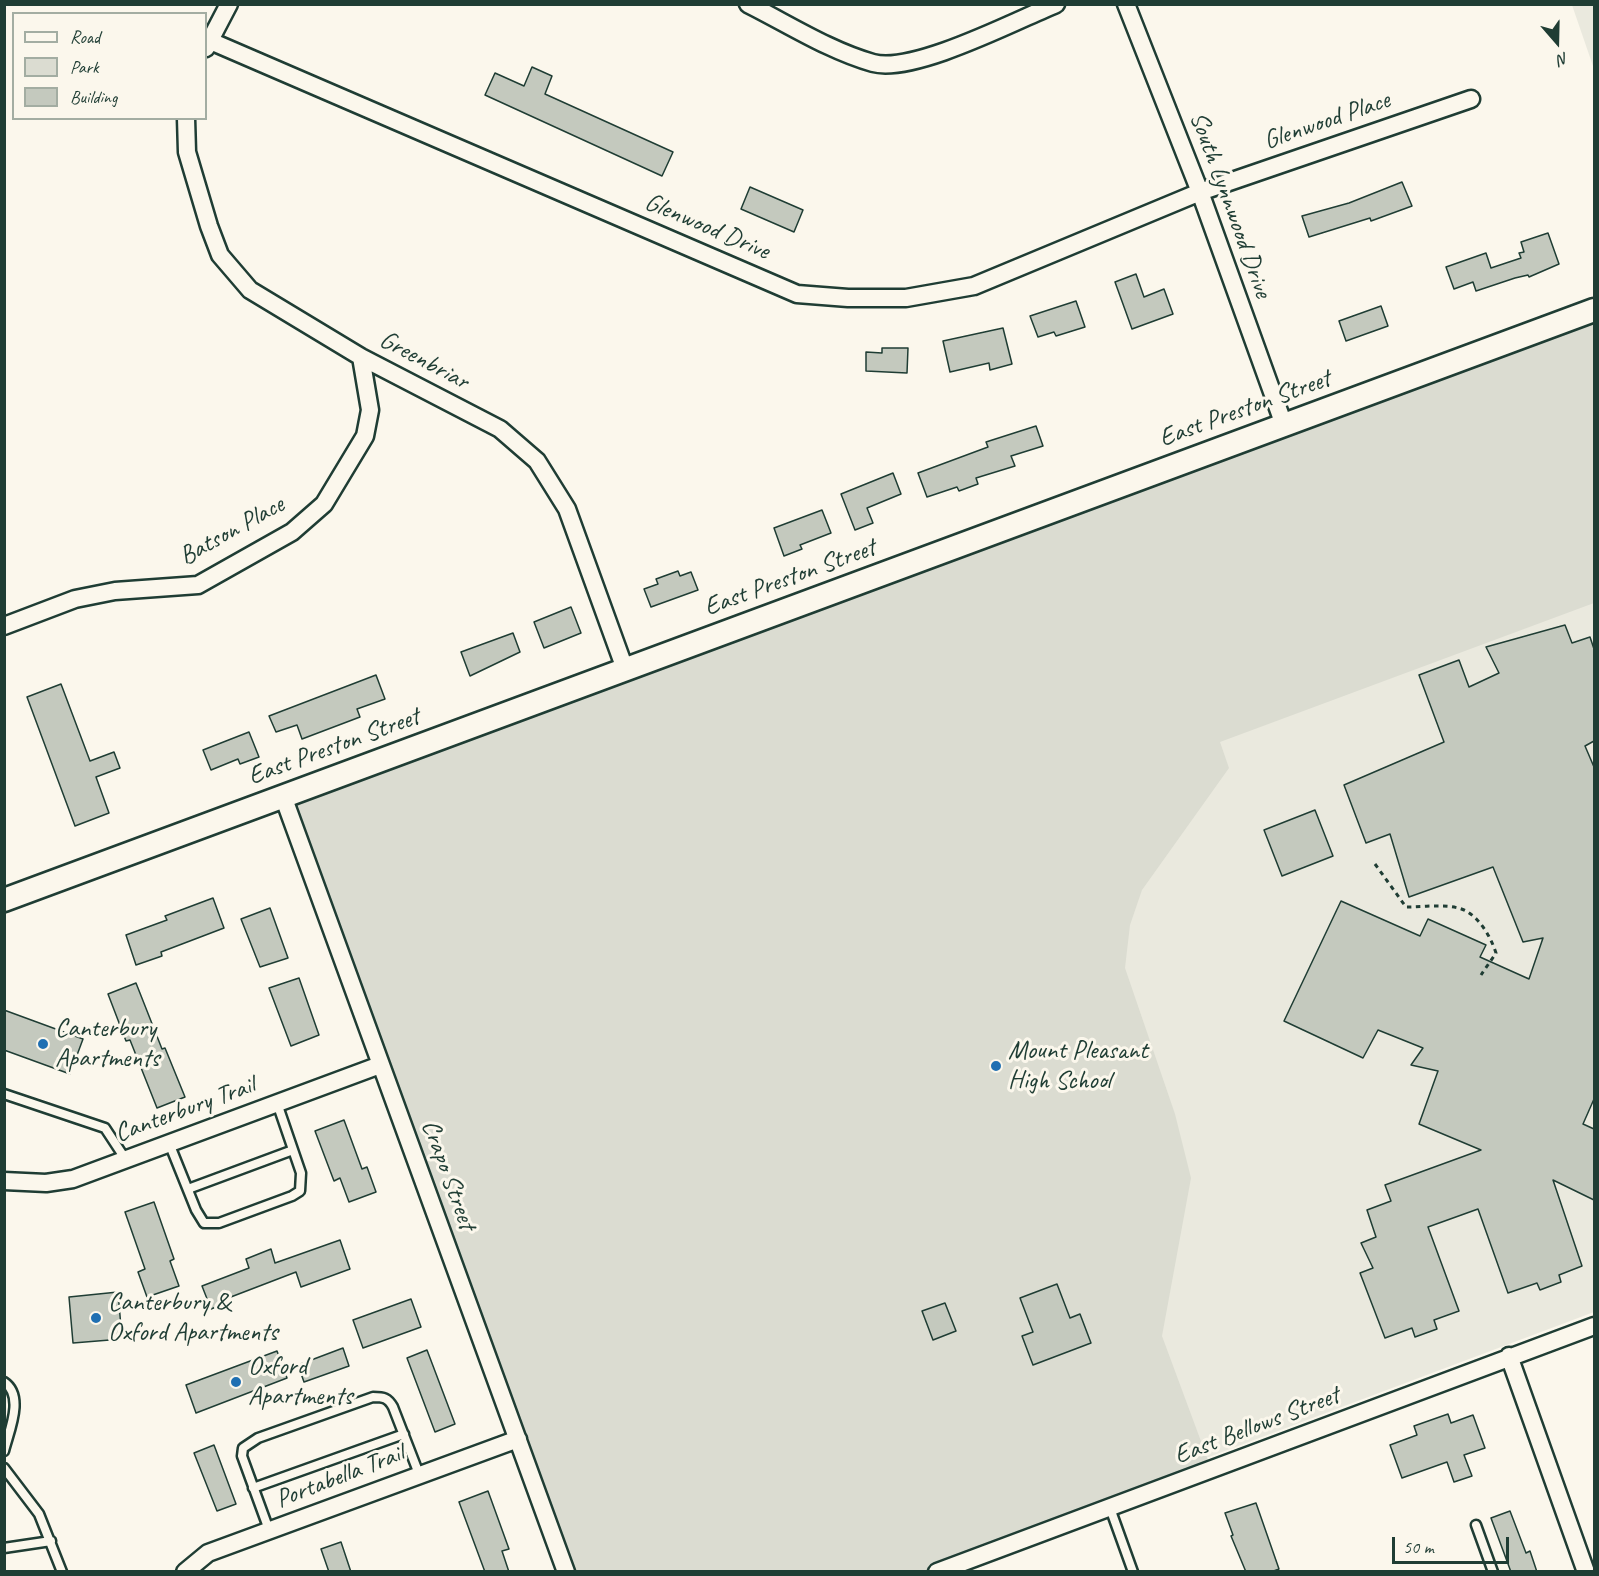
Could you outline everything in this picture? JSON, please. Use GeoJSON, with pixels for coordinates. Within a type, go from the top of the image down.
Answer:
{"type":"FeatureCollection","features":[{"type":"Feature","properties":{"kind":"street"},"geometry":{"type":"LineString","coordinates":[[207,44],[229,4]]}},
{"type":"Feature","properties":{"kind":"street"},"geometry":{"type":"LineString","coordinates":[[748,4],[846,52],[874,63],[890,65],[927,57],[1056,4]]}},
{"type":"Feature","properties":{"kind":"street","name":"South Lynnwood Drive"},"geometry":{"type":"LineString","coordinates":[[1126,4],[1200,192],[1284,425]]}},
{"type":"Feature","properties":{"kind":"street","name":"Glenwood Drive"},"geometry":{"type":"LineString","coordinates":[[207,44],[797,294],[848,298],[906,298],[974,286],[1200,192]]}},
{"type":"Feature","properties":{"kind":"street","name":"Glenwood Place"},"geometry":{"type":"LineString","coordinates":[[1200,192],[1471,99]]}},
{"type":"Feature","properties":{"kind":"street","name":"Greenbriar"},"geometry":{"type":"LineString","coordinates":[[186,120],[187,152],[196,187],[220,255],[250,290],[362,357],[500,429],[537,461],[567,509],[625,669]]}},
{"type":"Feature","properties":{"kind":"street","name":"East Preston Street"},"geometry":{"type":"LineString","coordinates":[[4,900],[1594,310]]}},
{"type":"Feature","properties":{"kind":"street","name":"Batson Place"},"geometry":{"type":"LineString","coordinates":[[4,626],[75,599],[115,591],[198,585],[292,532],[324,504],[366,436],[370,410],[362,357]]}},
{"type":"Feature","properties":{"kind":"street","name":"Crapo Street"},"geometry":{"type":"LineString","coordinates":[[283,796],[566,1572]]}},
{"type":"Feature","properties":{"kind":"street","name":"Canterbury Trail"},"geometry":{"type":"LineString","coordinates":[[4,1181],[46,1184],[73,1179],[380,1065]]}},
{"type":"Feature","properties":{"kind":"street","name":"East Bellows Street"},"geometry":{"type":"LineString","coordinates":[[937,1572],[1594,1326]]}},
{"type":"Feature","properties":{"kind":"street"},"geometry":{"type":"LineString","coordinates":[[1509,1356],[1586,1572]]}},
{"type":"Feature","properties":{"kind":"street","name":"Portabella Trail"},"geometry":{"type":"LineString","coordinates":[[185,1572],[208,1553],[518,1439]]}},
{"type":"Feature","properties":{"kind":"lane"},"geometry":{"type":"LineString","coordinates":[[4,1094],[105,1128],[126,1160]]}},
{"type":"Feature","properties":{"kind":"lane"},"geometry":{"type":"LineString","coordinates":[[169,1143],[204,1223],[219,1223],[292,1196],[300,1191],[301,1173],[277,1103]]}},
{"type":"Feature","properties":{"kind":"lane"},"geometry":{"type":"LineString","coordinates":[[188,1189],[293,1150]]}},
{"type":"Feature","properties":{"kind":"lane"},"geometry":{"type":"LineString","coordinates":[[4,1382],[11,1386],[15,1397],[4,1451]]}},
{"type":"Feature","properties":{"kind":"lane"},"geometry":{"type":"LineString","coordinates":[[269,1530],[242,1456],[243,1448],[248,1442],[373,1397],[388,1400],[419,1474]]}},
{"type":"Feature","properties":{"kind":"lane"},"geometry":{"type":"LineString","coordinates":[[254,1488],[404,1434]]}},
{"type":"Feature","properties":{"kind":"lane"},"geometry":{"type":"LineString","coordinates":[[4,1468],[39,1514],[62,1572]]}},
{"type":"Feature","properties":{"kind":"lane"},"geometry":{"type":"LineString","coordinates":[[1110,1508],[1133,1572]]}},
{"type":"Feature","properties":{"kind":"lane"},"geometry":{"type":"LineString","coordinates":[[1476,1525],[1493,1572]]}},
{"type":"Feature","properties":{"kind":"lane"},"geometry":{"type":"LineString","coordinates":[[4,1548],[51,1541]]}},
{"type":"Feature","properties":{"kind":"path"},"geometry":{"type":"LineString","coordinates":[[1375,864],[1406,907],[1460,908],[1477,921],[1491,937],[1496,953],[1481,975]]}},
{"type":"Feature","properties":{"kind":"shaded area"},"geometry":{"type":"Polygon","coordinates":[[[1572,5],[1594,5],[1594,69],[1572,5]]]}},
{"type":"Feature","properties":{"kind":"shaded area","name":"Mount Pleasant High School"},"geometry":{"type":"Polygon","coordinates":[[[1594,338],[1594,1312],[906,1571],[306,820],[1594,338]]]}},
{"type":"Feature","properties":{"kind":"green space","name":"Mount Pleasant High School"},"geometry":{"type":"Polygon","coordinates":[[[1594,310],[1594,603],[1220,742],[1229,768],[1142,890],[1130,925],[1125,968],[1175,1114],[1191,1178],[1162,1336],[1212,1471],[942,1571],[566,1571],[283,796],[1594,310]]]}},
{"type":"Feature","properties":{"kind":"building"},"geometry":{"type":"Polygon","coordinates":[[[532,67],[552,76],[545,94],[673,152],[662,176],[485,95],[495,73],[524,86],[532,67]]]}},
{"type":"Feature","properties":{"kind":"building"},"geometry":{"type":"Polygon","coordinates":[[[1402,182],[1412,206],[1371,221],[1370,218],[1309,237],[1302,216],[1349,203],[1402,182]]]}},
{"type":"Feature","properties":{"kind":"building"},"geometry":{"type":"Polygon","coordinates":[[[750,187],[803,210],[794,232],[741,209],[750,187]]]}},
{"type":"Feature","properties":{"kind":"building"},"geometry":{"type":"Polygon","coordinates":[[[1548,233],[1559,264],[1529,277],[1528,275],[1515,278],[1476,291],[1473,282],[1454,289],[1446,267],[1486,253],[1491,268],[1521,258],[1519,253],[1524,252],[1521,242],[1548,233]]]}},
{"type":"Feature","properties":{"kind":"building"},"geometry":{"type":"Polygon","coordinates":[[[1136,274],[1144,297],[1164,289],[1173,314],[1132,329],[1115,282],[1136,274]]]}},
{"type":"Feature","properties":{"kind":"building"},"geometry":{"type":"Polygon","coordinates":[[[1076,301],[1085,327],[1056,336],[1054,332],[1038,337],[1030,316],[1076,301]]]}},
{"type":"Feature","properties":{"kind":"building"},"geometry":{"type":"Polygon","coordinates":[[[1381,306],[1388,326],[1346,341],[1339,321],[1381,306]]]}},
{"type":"Feature","properties":{"kind":"building"},"geometry":{"type":"Polygon","coordinates":[[[1003,328],[1012,364],[990,370],[989,363],[950,372],[943,341],[1003,328]]]}},
{"type":"Feature","properties":{"kind":"building"},"geometry":{"type":"Polygon","coordinates":[[[882,348],[908,348],[907,373],[866,371],[866,352],[882,353],[882,348]]]}},
{"type":"Feature","properties":{"kind":"building"},"geometry":{"type":"Polygon","coordinates":[[[1036,426],[1043,446],[1011,456],[1015,466],[976,478],[978,484],[959,491],[957,487],[927,497],[918,473],[988,447],[986,442],[1036,426]]]}},
{"type":"Feature","properties":{"kind":"building"},"geometry":{"type":"Polygon","coordinates":[[[893,473],[901,494],[867,508],[873,523],[855,530],[841,494],[893,473]]]}},
{"type":"Feature","properties":{"kind":"building"},"geometry":{"type":"Polygon","coordinates":[[[822,510],[831,533],[800,545],[802,549],[784,556],[774,528],[822,510]]]}},
{"type":"Feature","properties":{"kind":"building"},"geometry":{"type":"Polygon","coordinates":[[[678,571],[680,576],[691,572],[698,590],[651,607],[644,589],[658,584],[656,579],[678,571]]]}},
{"type":"Feature","properties":{"kind":"building"},"geometry":{"type":"Polygon","coordinates":[[[571,607],[581,633],[544,648],[534,622],[571,607]]]}},
{"type":"Feature","properties":{"kind":"building"},"geometry":{"type":"Polygon","coordinates":[[[1565,625],[1572,643],[1590,637],[1594,649],[1594,741],[1585,746],[1594,767],[1594,1099],[1583,1124],[1594,1129],[1594,1200],[1553,1180],[1582,1266],[1559,1275],[1561,1282],[1540,1290],[1537,1283],[1508,1293],[1478,1209],[1428,1227],[1459,1311],[1434,1320],[1437,1329],[1415,1337],[1412,1328],[1385,1338],[1360,1273],[1373,1268],[1361,1243],[1376,1237],[1367,1210],[1391,1201],[1385,1185],[1481,1150],[1419,1124],[1438,1071],[1411,1065],[1423,1048],[1378,1030],[1363,1058],[1284,1021],[1341,901],[1420,936],[1428,919],[1486,945],[1480,957],[1529,979],[1543,938],[1523,942],[1493,867],[1409,897],[1390,834],[1366,843],[1344,785],[1444,742],[1419,675],[1459,660],[1469,687],[1499,673],[1486,647],[1565,625]]]}},
{"type":"Feature","properties":{"kind":"building"},"geometry":{"type":"Polygon","coordinates":[[[513,633],[520,652],[470,676],[461,652],[513,633]]]}},
{"type":"Feature","properties":{"kind":"building"},"geometry":{"type":"Polygon","coordinates":[[[376,675],[385,699],[357,709],[360,717],[302,739],[297,725],[276,732],[269,716],[376,675]]]}},
{"type":"Feature","properties":{"kind":"building"},"geometry":{"type":"Polygon","coordinates":[[[61,684],[90,761],[114,752],[120,768],[96,777],[109,813],[75,826],[27,697],[61,684]]]}},
{"type":"Feature","properties":{"kind":"building"},"geometry":{"type":"Polygon","coordinates":[[[249,732],[259,757],[240,764],[238,759],[211,770],[203,750],[249,732]]]}},
{"type":"Feature","properties":{"kind":"building"},"geometry":{"type":"Polygon","coordinates":[[[1315,810],[1333,856],[1282,876],[1264,830],[1315,810]]]}},
{"type":"Feature","properties":{"kind":"building"},"geometry":{"type":"Polygon","coordinates":[[[213,898],[224,928],[161,952],[162,956],[136,965],[126,935],[167,920],[165,916],[213,898]]]}},
{"type":"Feature","properties":{"kind":"building"},"geometry":{"type":"Polygon","coordinates":[[[270,908],[288,958],[260,967],[241,919],[270,908]]]}},
{"type":"Feature","properties":{"kind":"building"},"geometry":{"type":"Polygon","coordinates":[[[299,978],[319,1035],[291,1046],[269,988],[299,978]]]}},
{"type":"Feature","properties":{"kind":"building"},"geometry":{"type":"Polygon","coordinates":[[[136,983],[162,1049],[165,1048],[185,1097],[157,1108],[130,1040],[126,1041],[108,994],[136,983]]]}},
{"type":"Feature","properties":{"kind":"building","name":"Canterbury Apartments"},"geometry":{"type":"Polygon","coordinates":[[[4,1010],[83,1039],[70,1074],[4,1050],[4,1010]]]}},
{"type":"Feature","properties":{"kind":"building"},"geometry":{"type":"Polygon","coordinates":[[[344,1120],[362,1169],[367,1167],[376,1192],[349,1202],[340,1178],[334,1181],[315,1131],[344,1120]]]}},
{"type":"Feature","properties":{"kind":"building"},"geometry":{"type":"Polygon","coordinates":[[[154,1202],[174,1259],[170,1261],[179,1286],[147,1297],[138,1272],[145,1269],[125,1212],[154,1202]]]}},
{"type":"Feature","properties":{"kind":"building"},"geometry":{"type":"Polygon","coordinates":[[[340,1240],[350,1269],[301,1287],[296,1272],[223,1300],[224,1304],[211,1309],[202,1286],[249,1268],[246,1259],[271,1249],[275,1263],[340,1240]]]}},
{"type":"Feature","properties":{"kind":"building"},"geometry":{"type":"Polygon","coordinates":[[[1057,1284],[1070,1318],[1080,1314],[1091,1343],[1033,1365],[1022,1336],[1033,1332],[1020,1298],[1057,1284]]]}},
{"type":"Feature","properties":{"kind":"building","name":"Canterbury & Oxford Apartments"},"geometry":{"type":"Polygon","coordinates":[[[118,1292],[122,1339],[73,1343],[69,1297],[118,1292]]]}},
{"type":"Feature","properties":{"kind":"building","name":"Oxford Apartments"},"geometry":{"type":"Polygon","coordinates":[[[411,1299],[421,1327],[363,1348],[353,1320],[411,1299]]]}},
{"type":"Feature","properties":{"kind":"building"},"geometry":{"type":"Polygon","coordinates":[[[945,1303],[956,1331],[933,1340],[922,1311],[945,1303]]]}},
{"type":"Feature","properties":{"kind":"building","name":"Oxford Apartments"},"geometry":{"type":"Polygon","coordinates":[[[343,1348],[349,1366],[304,1382],[298,1365],[343,1348]]]}},
{"type":"Feature","properties":{"kind":"building","name":"Oxford Apartments"},"geometry":{"type":"Polygon","coordinates":[[[427,1350],[455,1424],[435,1432],[407,1358],[427,1350]]]}},
{"type":"Feature","properties":{"kind":"building","name":"Oxford Apartments"},"geometry":{"type":"Polygon","coordinates":[[[277,1351],[287,1378],[196,1413],[186,1385],[277,1351]]]}},
{"type":"Feature","properties":{"kind":"building"},"geometry":{"type":"Polygon","coordinates":[[[1448,1414],[1451,1423],[1473,1415],[1485,1448],[1464,1455],[1472,1476],[1454,1482],[1447,1462],[1402,1478],[1390,1445],[1417,1435],[1414,1426],[1448,1414]]]}},
{"type":"Feature","properties":{"kind":"building","name":"Oxford Apartments"},"geometry":{"type":"Polygon","coordinates":[[[214,1445],[236,1504],[217,1511],[194,1453],[214,1445]]]}},
{"type":"Feature","properties":{"kind":"building"},"geometry":{"type":"Polygon","coordinates":[[[488,1491],[509,1549],[502,1551],[509,1572],[485,1572],[459,1502],[488,1491]]]}},
{"type":"Feature","properties":{"kind":"building"},"geometry":{"type":"Polygon","coordinates":[[[1256,1503],[1279,1569],[1271,1572],[1246,1572],[1231,1536],[1233,1535],[1225,1513],[1256,1503]]]}},
{"type":"Feature","properties":{"kind":"building"},"geometry":{"type":"Polygon","coordinates":[[[1510,1511],[1526,1553],[1530,1551],[1537,1572],[1511,1572],[1491,1518],[1510,1511]]]}},
{"type":"Feature","properties":{"kind":"building"},"geometry":{"type":"Polygon","coordinates":[[[341,1542],[351,1572],[329,1572],[321,1549],[341,1542]]]}},
{"type":"Feature","properties":{"kind":"place","name":"Canterbury Apartments"},"geometry":{"type":"Point","coordinates":[43,1044]}},
{"type":"Feature","properties":{"kind":"place","name":"Mount Pleasant High School"},"geometry":{"type":"Point","coordinates":[996,1066]}},
{"type":"Feature","properties":{"kind":"place","name":"Canterbury & Oxford Apartments"},"geometry":{"type":"Point","coordinates":[96,1318]}},
{"type":"Feature","properties":{"kind":"place","name":"Oxford Apartments"},"geometry":{"type":"Point","coordinates":[236,1382]}}]}
